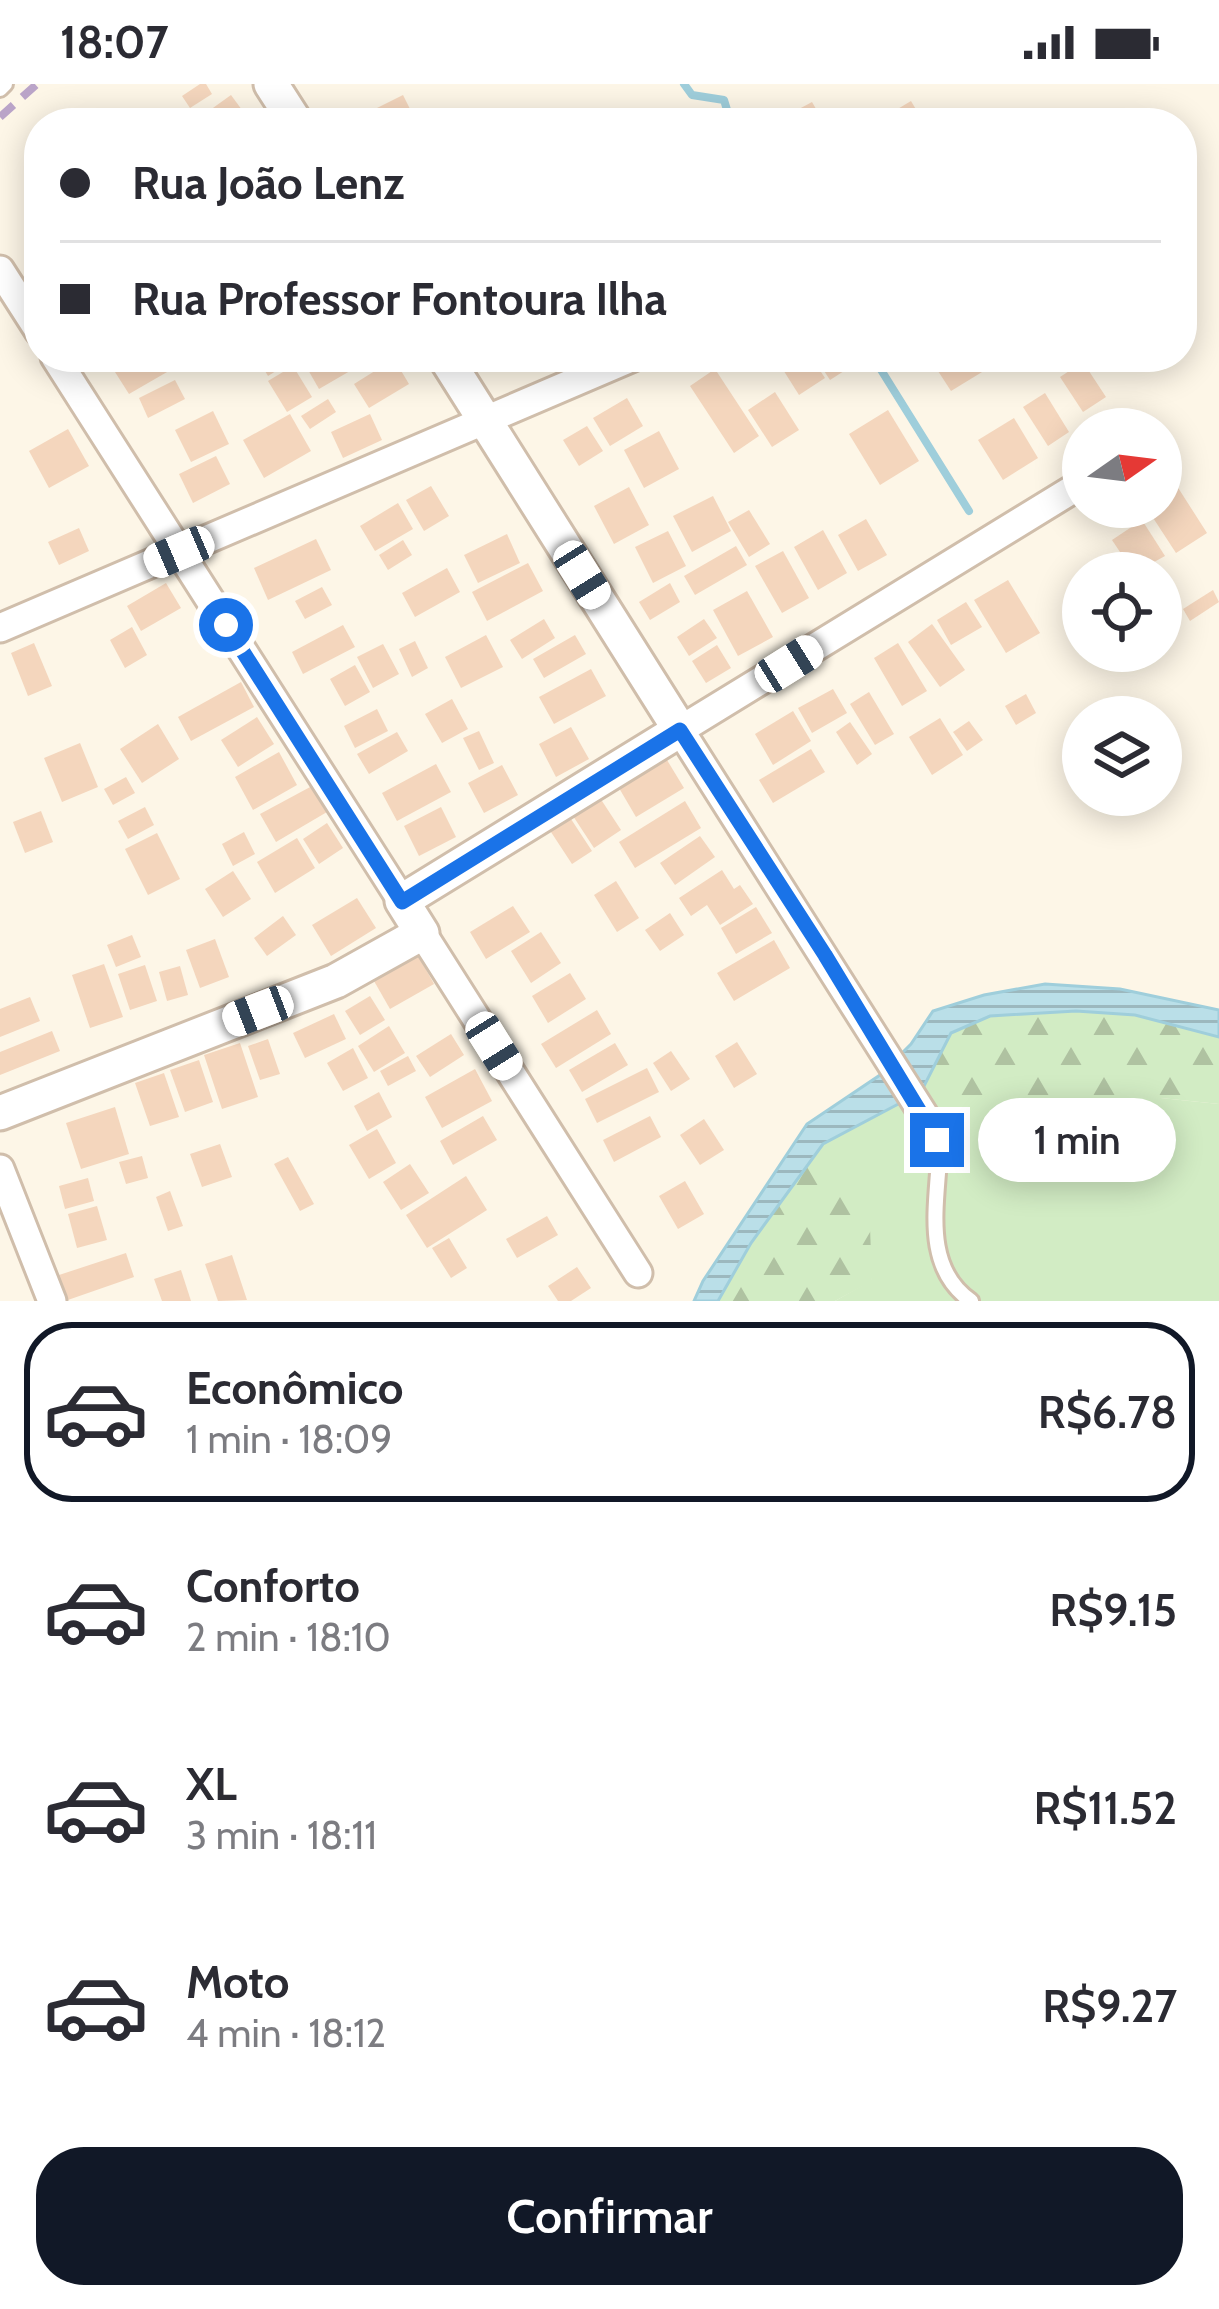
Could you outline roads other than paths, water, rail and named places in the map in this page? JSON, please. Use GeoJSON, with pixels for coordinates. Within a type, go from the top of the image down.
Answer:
{"type":"FeatureCollection","features":[{"type":"Feature","properties":{"kind":"street"},"geometry":{"type":"LineString","coordinates":[[0,270],[24,308]]}},
{"type":"Feature","properties":{"kind":"street"},"geometry":{"type":"LineString","coordinates":[[65,372],[638,1273]]}},
{"type":"Feature","properties":{"kind":"street"},"geometry":{"type":"LineString","coordinates":[[455,372],[927,1120],[937,1140],[939,1159]]}},
{"type":"Feature","properties":{"kind":"street"},"geometry":{"type":"LineString","coordinates":[[0,628],[598,372]]}},
{"type":"Feature","properties":{"kind":"street"},"geometry":{"type":"LineString","coordinates":[[402,902],[1062,496]]}},
{"type":"Feature","properties":{"kind":"street"},"geometry":{"type":"LineString","coordinates":[[0,1113],[336,981],[422,933]]}},
{"type":"Feature","properties":{"kind":"street"},"geometry":{"type":"LineString","coordinates":[[0,1169],[52,1301]]}},
{"type":"Feature","properties":{"kind":"lane"},"geometry":{"type":"LineString","coordinates":[[939,1159],[934,1230],[939,1260],[953,1288],[971,1301]]}},
{"type":"Feature","properties":{"kind":"water"},"geometry":{"type":"Polygon","coordinates":[[[1045,984],[1120,989],[1219,1010],[1219,1037],[1135,1015],[1076,1011],[990,1016],[951,1033],[921,1092],[823,1144],[751,1243],[718,1301],[694,1301],[807,1124],[880,1075],[911,1044],[933,1011],[984,995],[1045,984]]]}},
{"type":"Feature","properties":{"kind":"waterway"},"geometry":{"type":"LineString","coordinates":[[684,84],[692,95],[724,100],[726,108]]}},
{"type":"Feature","properties":{"kind":"waterway"},"geometry":{"type":"LineString","coordinates":[[882,372],[969,511]]}},
{"type":"Feature","properties":{"kind":"railway"},"geometry":{"type":"LineString","coordinates":[[0,117],[37,84]]}}]}
